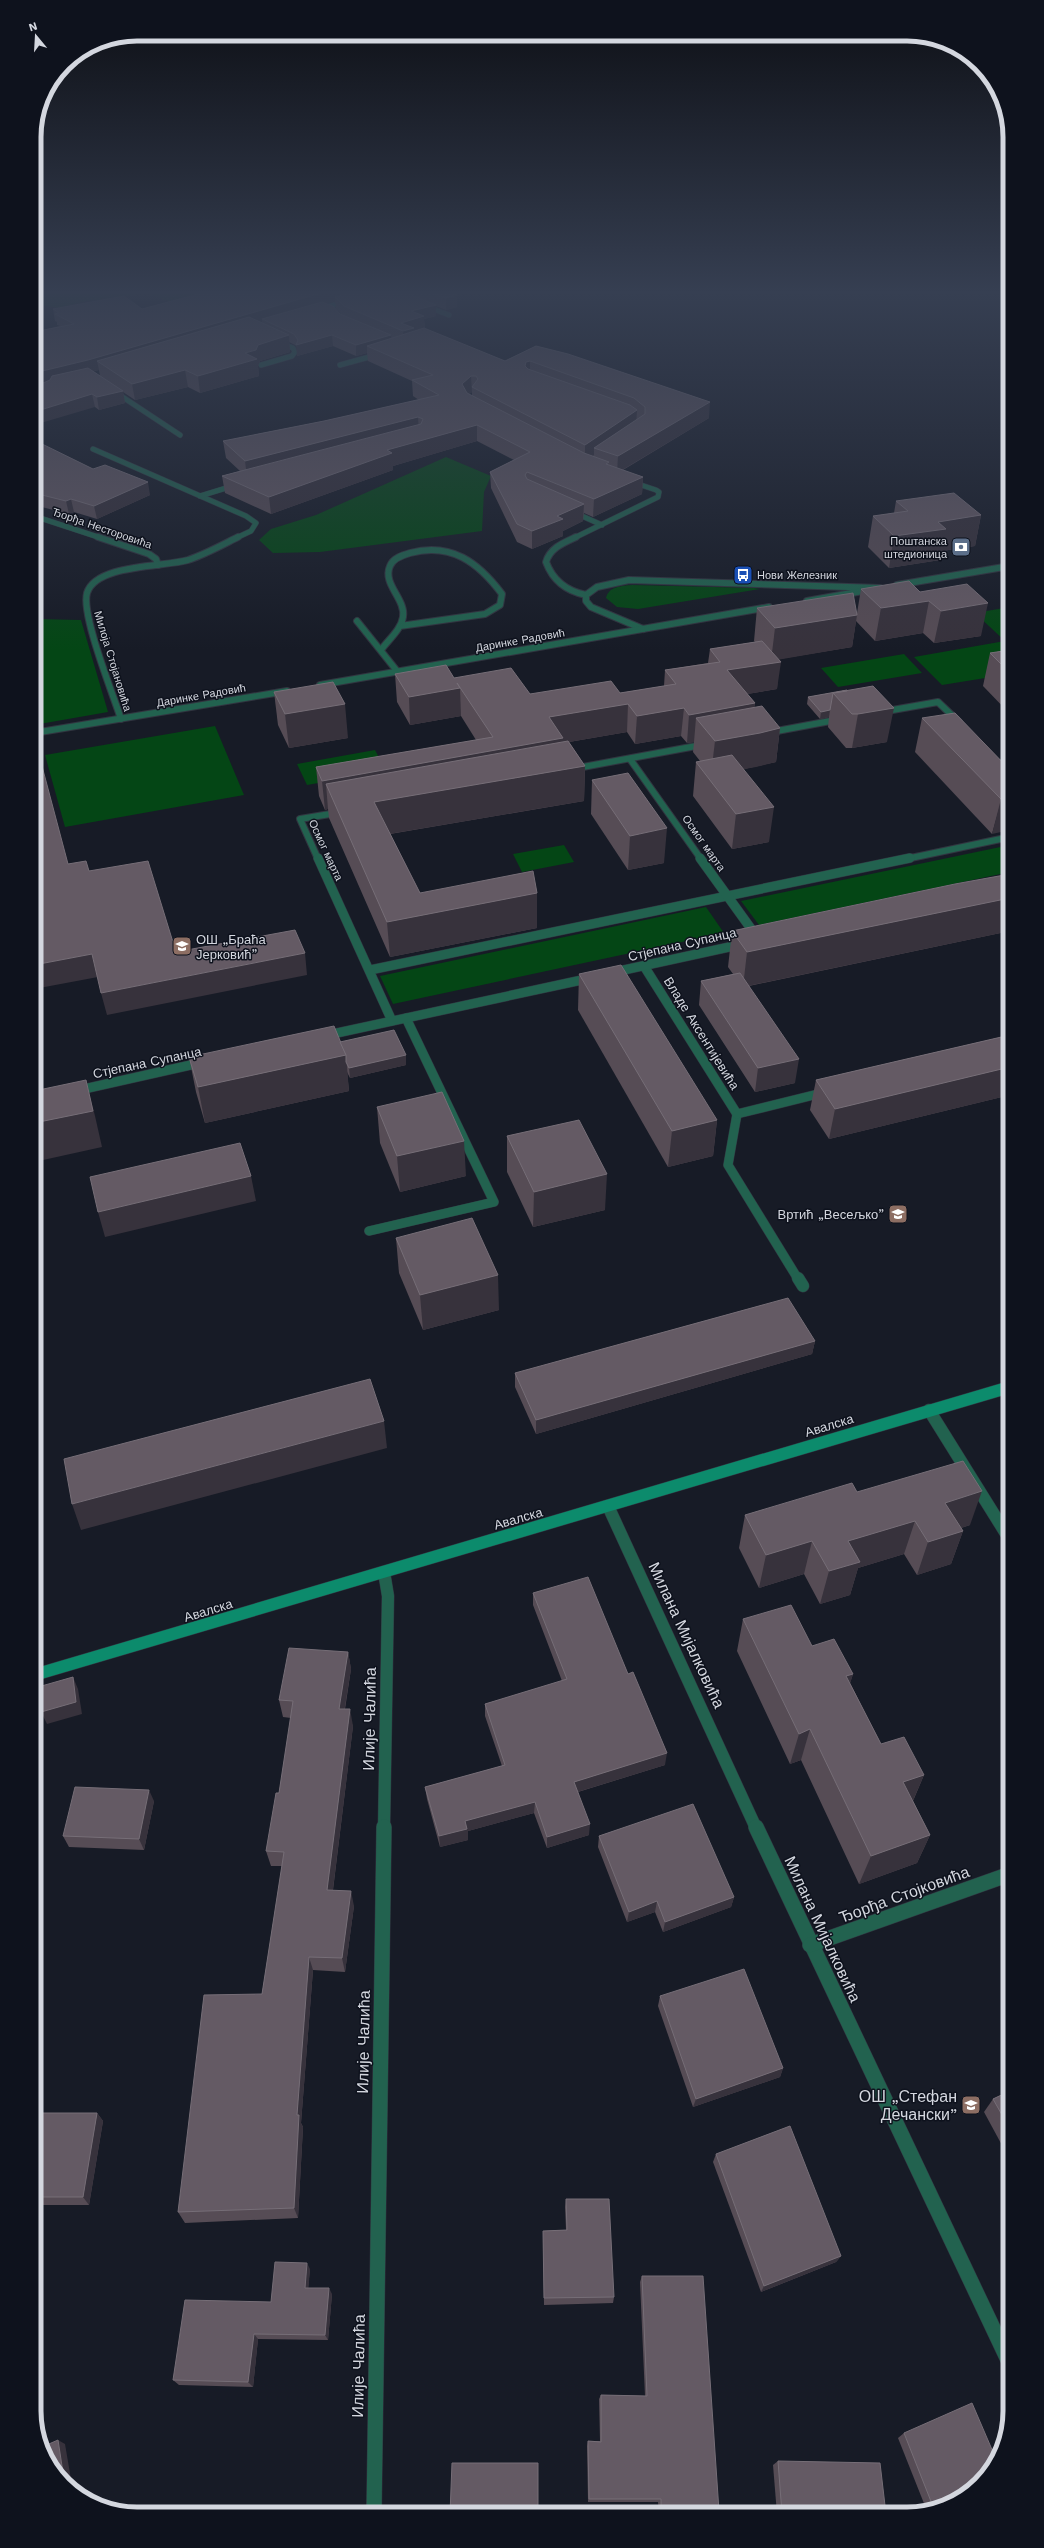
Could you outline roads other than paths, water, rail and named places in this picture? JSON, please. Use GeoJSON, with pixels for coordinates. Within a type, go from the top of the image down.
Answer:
{"type":"FeatureCollection","features":[{"type":"Feature","properties":{"kind":"main road","name":"Авалска"},"geometry":{"type":"LineString","coordinates":[[41,1673],[1003,1388]]}},
{"type":"Feature","properties":{"kind":"street"},"geometry":{"type":"LineString","coordinates":[[145,412],[180,435]]}},
{"type":"Feature","properties":{"kind":"street","name":"Милоја Стојановића"},"geometry":{"type":"LineString","coordinates":[[93,449],[250,518],[256,525],[251,531],[204,554],[107,575],[92,583],[87,593],[87,612],[121,719]]}},
{"type":"Feature","properties":{"kind":"street"},"geometry":{"type":"LineString","coordinates":[[586,596],[574,593],[561,586],[547,567],[546,559],[556,547],[658,497],[659,492],[656,490],[621,478]]}},
{"type":"Feature","properties":{"kind":"street"},"geometry":{"type":"LineString","coordinates":[[200,496],[246,482]]}},
{"type":"Feature","properties":{"kind":"street"},"geometry":{"type":"LineString","coordinates":[[565,509],[602,525]]}},
{"type":"Feature","properties":{"kind":"street","name":"Ђорђа Несторовића"},"geometry":{"type":"LineString","coordinates":[[41,518],[149,554],[156,559],[158,565]]}},
{"type":"Feature","properties":{"kind":"street"},"geometry":{"type":"LineString","coordinates":[[381,650],[400,626],[403,616],[388,574],[390,566],[395,559],[407,554],[432,549],[459,552],[470,558],[502,594],[503,600],[497,609],[485,614],[400,626]]}},
{"type":"Feature","properties":{"kind":"street"},"geometry":{"type":"LineString","coordinates":[[798,602],[1003,567]]}},
{"type":"Feature","properties":{"kind":"street"},"geometry":{"type":"LineString","coordinates":[[586,596],[597,587],[629,580],[880,588]]}},
{"type":"Feature","properties":{"kind":"street"},"geometry":{"type":"LineString","coordinates":[[586,596],[586,601],[592,606],[643,630]]}},
{"type":"Feature","properties":{"kind":"street","name":"Даринке Радовић"},"geometry":{"type":"LineString","coordinates":[[313,686],[775,606]]}},
{"type":"Feature","properties":{"kind":"street"},"geometry":{"type":"LineString","coordinates":[[357,621],[397,671]]}},
{"type":"Feature","properties":{"kind":"street","name":"Даринке Радовић"},"geometry":{"type":"LineString","coordinates":[[41,732],[298,689]]}},
{"type":"Feature","properties":{"kind":"street"},"geometry":{"type":"LineString","coordinates":[[876,713],[938,702],[964,727]]}},
{"type":"Feature","properties":{"kind":"street"},"geometry":{"type":"LineString","coordinates":[[760,734],[852,717]]}},
{"type":"Feature","properties":{"kind":"street"},"geometry":{"type":"LineString","coordinates":[[568,770],[714,743]]}},
{"type":"Feature","properties":{"kind":"street","name":"Осмог марта"},"geometry":{"type":"LineString","coordinates":[[630,759],[727,896],[763,940]]}},
{"type":"Feature","properties":{"kind":"street"},"geometry":{"type":"LineString","coordinates":[[1003,760],[998,760],[1003,765]]}},
{"type":"Feature","properties":{"kind":"street","name":"Осмог марта"},"geometry":{"type":"LineString","coordinates":[[347,811],[300,820],[370,970],[392,1021]]}},
{"type":"Feature","properties":{"kind":"street"},"geometry":{"type":"LineString","coordinates":[[370,970],[1003,838]]}},
{"type":"Feature","properties":{"kind":"street","name":"Стјепана Супанца"},"geometry":{"type":"LineString","coordinates":[[315,1038],[763,940]]}},
{"type":"Feature","properties":{"kind":"street","name":"Владе Аксентијевића"},"geometry":{"type":"LineString","coordinates":[[644,966],[738,1114]]}},
{"type":"Feature","properties":{"kind":"street"},"geometry":{"type":"LineString","coordinates":[[369,1231],[494,1202],[406,1018]]}},
{"type":"Feature","properties":{"kind":"street","name":"Стјепана Супанца"},"geometry":{"type":"LineString","coordinates":[[65,1093],[213,1060]]}},
{"type":"Feature","properties":{"kind":"street"},"geometry":{"type":"LineString","coordinates":[[803,1286],[728,1165],[738,1114],[836,1090]]}},
{"type":"Feature","properties":{"kind":"street"},"geometry":{"type":"LineString","coordinates":[[929,1410],[1003,1529]]}},
{"type":"Feature","properties":{"kind":"street","name":"Милана Мијалковића"},"geometry":{"type":"LineString","coordinates":[[608,1506],[810,1945],[1003,2349]]}},
{"type":"Feature","properties":{"kind":"street","name":"Илије Чалића"},"geometry":{"type":"LineString","coordinates":[[374,2507],[388,1596],[384,1572]]}},
{"type":"Feature","properties":{"kind":"street","name":"Ђорђа Стојковића"},"geometry":{"type":"LineString","coordinates":[[810,1945],[1003,1876]]}},
{"type":"Feature","properties":{"kind":"place","name":"Поштанска штедионица"},"geometry":{"type":"Point","coordinates":[961,547]}},
{"type":"Feature","properties":{"kind":"place","name":"Нови Железник"},"geometry":{"type":"Point","coordinates":[743,575]}},
{"type":"Feature","properties":{"kind":"place","name":"ОШ „Браћа Јерковић”"},"geometry":{"type":"Point","coordinates":[182,946]}},
{"type":"Feature","properties":{"kind":"place","name":"Вртић „Весељко”"},"geometry":{"type":"Point","coordinates":[898,1214]}},
{"type":"Feature","properties":{"kind":"place","name":"ОШ „Стефан Дечански”"},"geometry":{"type":"Point","coordinates":[971,2105]}}]}
